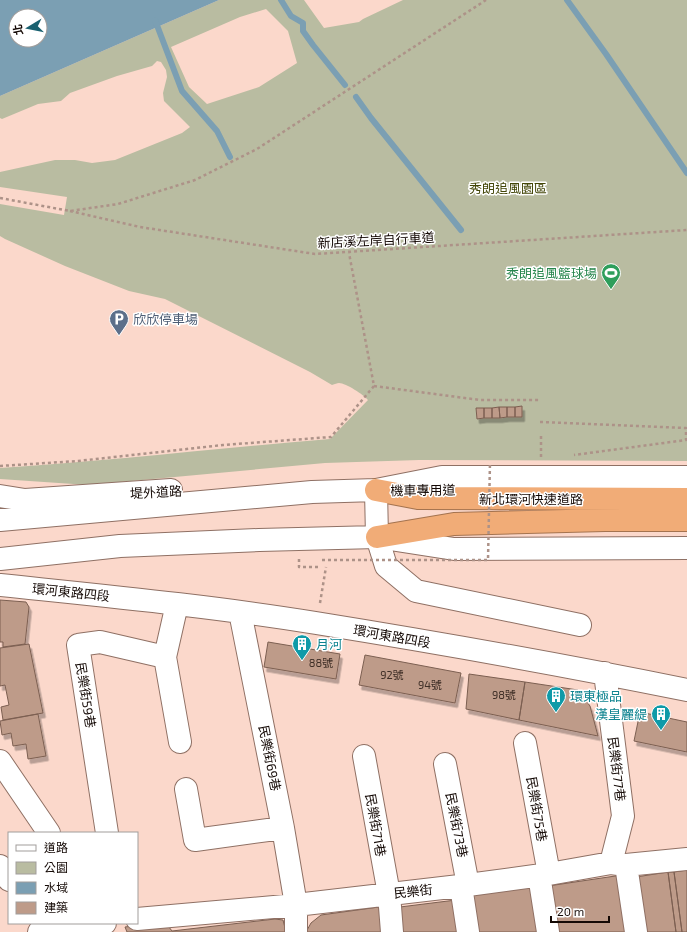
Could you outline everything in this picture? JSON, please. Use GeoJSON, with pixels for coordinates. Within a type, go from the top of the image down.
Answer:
{"type":"FeatureCollection","features":[{"type":"Feature","properties":{"kind":"highway","name":"新北環河快速道路"},"geometry":{"type":"LineString","coordinates":[[376,490],[418,498],[687,499]]}},
{"type":"Feature","properties":{"kind":"highway","name":"新北環河快速道路"},"geometry":{"type":"LineString","coordinates":[[377,537],[454,524],[605,520],[687,520]]}},
{"type":"Feature","properties":{"kind":"street"},"geometry":{"type":"LineString","coordinates":[[0,520],[312,492],[376,490],[442,478],[687,477]]}},
{"type":"Feature","properties":{"kind":"street","name":"堤外道路"},"geometry":{"type":"LineString","coordinates":[[0,496],[25,500],[178,490],[312,492]]}},
{"type":"Feature","properties":{"kind":"street"},"geometry":{"type":"LineString","coordinates":[[376,490],[377,537],[386,566],[416,591],[580,625]]}},
{"type":"Feature","properties":{"kind":"street","name":"機車專用道"},"geometry":{"type":"LineString","coordinates":[[376,490],[687,490]]}},
{"type":"Feature","properties":{"kind":"street"},"geometry":{"type":"LineString","coordinates":[[0,559],[120,546],[267,540],[377,537],[687,536]]}},
{"type":"Feature","properties":{"kind":"street"},"geometry":{"type":"LineString","coordinates":[[377,537],[454,549],[687,548]]}},
{"type":"Feature","properties":{"kind":"street","name":"環河東路四段"},"geometry":{"type":"LineString","coordinates":[[0,585],[177,604],[323,624],[604,673],[687,690]]}},
{"type":"Feature","properties":{"kind":"street"},"geometry":{"type":"LineString","coordinates":[[177,604],[165,658],[180,742]]}},
{"type":"Feature","properties":{"kind":"street","name":"民樂街69巷"},"geometry":{"type":"LineString","coordinates":[[240,612],[283,828],[296,905],[296,932]]}},
{"type":"Feature","properties":{"kind":"street","name":"民樂街59巷"},"geometry":{"type":"LineString","coordinates":[[107,832],[78,645],[100,642],[165,658]]}},
{"type":"Feature","properties":{"kind":"street","name":"民樂街77巷"},"geometry":{"type":"LineString","coordinates":[[604,673],[622,816],[618,864]]}},
{"type":"Feature","properties":{"kind":"street","name":"民樂街75巷"},"geometry":{"type":"LineString","coordinates":[[525,743],[544,875],[548,932]]}},
{"type":"Feature","properties":{"kind":"street","name":"民樂街71巷"},"geometry":{"type":"LineString","coordinates":[[364,756],[388,894],[392,932]]}},
{"type":"Feature","properties":{"kind":"street"},"geometry":{"type":"LineString","coordinates":[[0,761],[48,832]]}},
{"type":"Feature","properties":{"kind":"street","name":"民樂街73巷"},"geometry":{"type":"LineString","coordinates":[[445,764],[464,886],[468,932]]}},
{"type":"Feature","properties":{"kind":"street"},"geometry":{"type":"LineString","coordinates":[[186,789],[195,840],[283,828]]}},
{"type":"Feature","properties":{"kind":"street","name":"民樂街"},"geometry":{"type":"LineString","coordinates":[[138,918],[296,905],[464,886],[618,864],[687,859]]}},
{"type":"Feature","properties":{"kind":"street"},"geometry":{"type":"LineString","coordinates":[[618,864],[636,932]]}},
{"type":"Feature","properties":{"kind":"street"},"geometry":{"type":"LineString","coordinates":[[0,866],[8,878]]}},
{"type":"Feature","properties":{"kind":"street"},"geometry":{"type":"LineString","coordinates":[[46,930],[97,924]]}},
{"type":"Feature","properties":{"kind":"path","name":"新店溪左岸自行車道"},"geometry":{"type":"LineString","coordinates":[[70,211],[118,204],[195,180],[257,149],[486,0]]}},
{"type":"Feature","properties":{"kind":"path","name":"新店溪左岸自行車道"},"geometry":{"type":"LineString","coordinates":[[0,198],[70,211],[140,227],[315,254],[687,230]]}},
{"type":"Feature","properties":{"kind":"path"},"geometry":{"type":"LineString","coordinates":[[349,253],[374,386]]}},
{"type":"Feature","properties":{"kind":"path"},"geometry":{"type":"LineString","coordinates":[[374,386],[480,400],[540,400]]}},
{"type":"Feature","properties":{"kind":"path"},"geometry":{"type":"LineString","coordinates":[[0,466],[78,461],[230,445],[331,437],[374,386]]}},
{"type":"Feature","properties":{"kind":"path"},"geometry":{"type":"LineString","coordinates":[[540,422],[686,428],[686,440],[572,455]]}},
{"type":"Feature","properties":{"kind":"path"},"geometry":{"type":"LineString","coordinates":[[541,436],[542,464]]}},
{"type":"Feature","properties":{"kind":"path"},"geometry":{"type":"LineString","coordinates":[[314,559],[488,560],[490,462]]}},
{"type":"Feature","properties":{"kind":"path"},"geometry":{"type":"LineString","coordinates":[[306,559],[298,559],[299,567],[320,567]]}},
{"type":"Feature","properties":{"kind":"path"},"geometry":{"type":"LineString","coordinates":[[319,608],[326,567]]}},
{"type":"Feature","properties":{"kind":"green space","name":"秀朗追風園區"},"geometry":{"type":"Polygon","coordinates":[[[219,0],[304,0],[324,28],[359,22],[403,0],[687,0],[687,461],[419,460],[325,463],[88,485],[0,479],[0,468],[82,462],[330,439],[368,400],[359,392],[350,387],[339,383],[332,385],[310,372],[165,299],[129,291],[65,266],[0,236],[0,204],[64,215],[67,197],[0,187],[0,172],[55,160],[75,160],[92,163],[115,160],[182,133],[190,127],[164,101],[163,93],[167,77],[166,70],[161,62],[157,61],[152,66],[117,76],[70,93],[61,101],[38,104],[2,119],[0,118],[0,96],[219,0]],[[266,9],[240,17],[171,47],[189,87],[207,104],[259,87],[297,63],[288,31],[266,9]]]}},
{"type":"Feature","properties":{"kind":"water"},"geometry":{"type":"Polygon","coordinates":[[[0,0],[219,0],[0,96],[0,0]]]}},
{"type":"Feature","properties":{"kind":"building"},"geometry":{"type":"Polygon","coordinates":[[[522,406],[522,417],[515,417],[515,407],[522,406]]]}},
{"type":"Feature","properties":{"kind":"building"},"geometry":{"type":"Polygon","coordinates":[[[499,407],[500,418],[492,418],[492,408],[499,407]]]}},
{"type":"Feature","properties":{"kind":"building"},"geometry":{"type":"Polygon","coordinates":[[[499,407],[507,407],[507,417],[500,418],[499,407]]]}},
{"type":"Feature","properties":{"kind":"building"},"geometry":{"type":"Polygon","coordinates":[[[507,407],[515,407],[515,417],[507,417],[507,407]]]}},
{"type":"Feature","properties":{"kind":"building"},"geometry":{"type":"Polygon","coordinates":[[[476,408],[484,408],[484,418],[477,419],[476,408]]]}},
{"type":"Feature","properties":{"kind":"building"},"geometry":{"type":"Polygon","coordinates":[[[484,408],[492,408],[492,418],[484,418],[484,408]]]}},
{"type":"Feature","properties":{"kind":"building"},"geometry":{"type":"Polygon","coordinates":[[[0,600],[26,602],[29,607],[25,644],[3,647],[3,642],[0,642],[0,600]]]}},
{"type":"Feature","properties":{"kind":"building","name":"月河"},"geometry":{"type":"Polygon","coordinates":[[[268,642],[340,654],[336,679],[264,667],[268,642]]]}},
{"type":"Feature","properties":{"kind":"building"},"geometry":{"type":"Polygon","coordinates":[[[29,644],[43,713],[3,720],[1,707],[9,705],[5,685],[0,686],[0,648],[29,644]]]}},
{"type":"Feature","properties":{"kind":"building"},"geometry":{"type":"Polygon","coordinates":[[[365,655],[461,673],[455,703],[359,685],[365,655]]]}},
{"type":"Feature","properties":{"kind":"building"},"geometry":{"type":"Polygon","coordinates":[[[469,674],[525,682],[519,720],[466,709],[469,674]]]}},
{"type":"Feature","properties":{"kind":"building","name":"環東極品"},"geometry":{"type":"Polygon","coordinates":[[[525,682],[578,690],[590,706],[598,736],[519,720],[525,682]]]}},
{"type":"Feature","properties":{"kind":"building","name":"漢皇麗緹"},"geometry":{"type":"Polygon","coordinates":[[[640,712],[687,722],[687,752],[634,741],[640,712]]]}},
{"type":"Feature","properties":{"kind":"building"},"geometry":{"type":"Polygon","coordinates":[[[38,714],[46,756],[28,759],[26,744],[13,746],[11,733],[2,735],[0,721],[38,714]]]}},
{"type":"Feature","properties":{"kind":"building"},"geometry":{"type":"Polygon","coordinates":[[[687,870],[687,932],[682,932],[674,872],[687,870]]]}},
{"type":"Feature","properties":{"kind":"building"},"geometry":{"type":"Polygon","coordinates":[[[668,872],[676,932],[644,932],[636,877],[668,872]]]}},
{"type":"Feature","properties":{"kind":"building"},"geometry":{"type":"Polygon","coordinates":[[[668,872],[674,872],[682,932],[676,932],[668,872]]]}},
{"type":"Feature","properties":{"kind":"building"},"geometry":{"type":"Polygon","coordinates":[[[622,875],[630,932],[555,932],[548,886],[622,875]]]}},
{"type":"Feature","properties":{"kind":"building"},"geometry":{"type":"Polygon","coordinates":[[[535,886],[541,932],[477,932],[473,895],[535,886]]]}},
{"type":"Feature","properties":{"kind":"building"},"geometry":{"type":"Polygon","coordinates":[[[456,900],[461,932],[396,932],[392,908],[456,900]]]}},
{"type":"Feature","properties":{"kind":"building"},"geometry":{"type":"Polygon","coordinates":[[[379,907],[382,932],[306,932],[311,923],[321,915],[379,907]]]}},
{"type":"Feature","properties":{"kind":"building"},"geometry":{"type":"Polygon","coordinates":[[[275,919],[283,920],[286,932],[127,932],[125,927],[165,922],[172,931],[275,919]]]}},
{"type":"Feature","properties":{"kind":"waterway"},"geometry":{"type":"LineString","coordinates":[[281,0],[291,16],[303,23],[303,31],[345,85]]}},
{"type":"Feature","properties":{"kind":"waterway"},"geometry":{"type":"LineString","coordinates":[[567,0],[606,54],[687,173]]}},
{"type":"Feature","properties":{"kind":"waterway"},"geometry":{"type":"LineString","coordinates":[[155,20],[182,91],[217,131],[230,157]]}},
{"type":"Feature","properties":{"kind":"waterway"},"geometry":{"type":"LineString","coordinates":[[356,97],[371,118],[461,230]]}},
{"type":"Feature","properties":{"kind":"place","name":"秀朗追風籃球場"},"geometry":{"type":"Point","coordinates":[611,290]}},
{"type":"Feature","properties":{"kind":"place","name":"欣欣停車場"},"geometry":{"type":"Point","coordinates":[119,336]}},
{"type":"Feature","properties":{"kind":"place","name":"月河"},"geometry":{"type":"Point","coordinates":[302,661]}},
{"type":"Feature","properties":{"kind":"place","name":"環東極品"},"geometry":{"type":"Point","coordinates":[556,713]}},
{"type":"Feature","properties":{"kind":"place","name":"漢皇麗緹"},"geometry":{"type":"Point","coordinates":[661,731]}}]}
